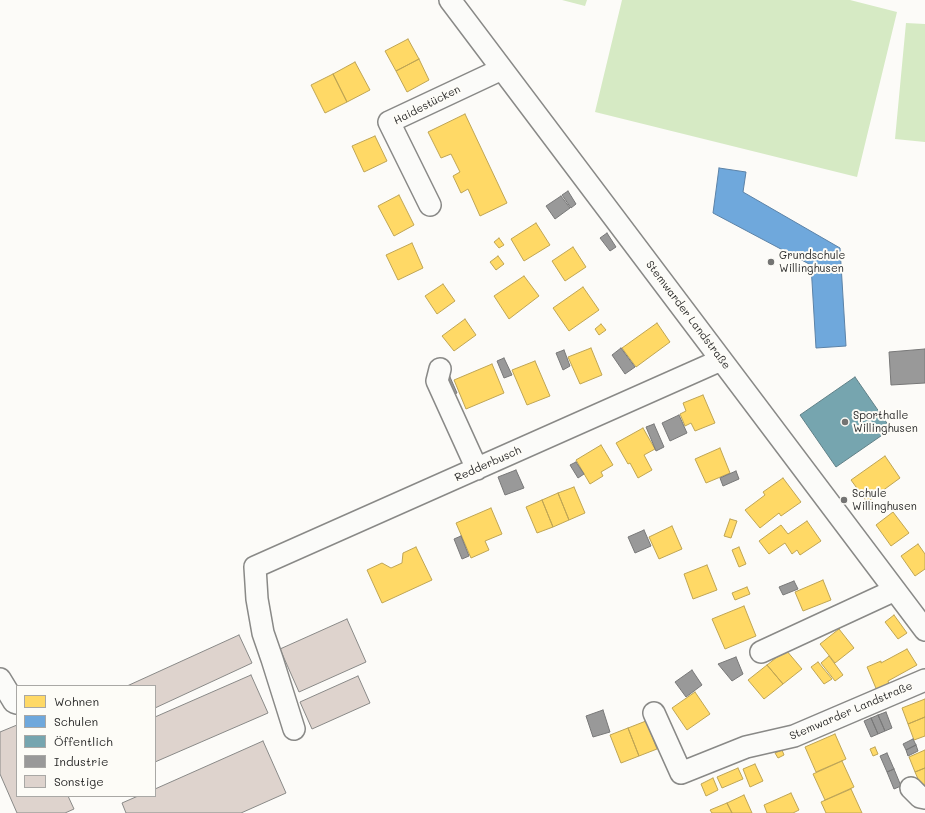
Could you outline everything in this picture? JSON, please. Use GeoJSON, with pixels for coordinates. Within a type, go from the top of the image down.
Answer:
{"type":"FeatureCollection","features":[{"type":"Feature","properties":{"kind":"street","name":"Stemwarder Landstraße"},"geometry":{"type":"LineString","coordinates":[[450,0],[925,630]]}},
{"type":"Feature","properties":{"kind":"street","name":"Haidestücken"},"geometry":{"type":"LineString","coordinates":[[430,205],[389,122],[502,69]]}},
{"type":"Feature","properties":{"kind":"street","name":"Redderbusch"},"geometry":{"type":"LineString","coordinates":[[294,729],[272,659],[262,633],[257,599],[255,568],[321,537],[721,360]]}},
{"type":"Feature","properties":{"kind":"street"},"geometry":{"type":"LineString","coordinates":[[440,369],[437,382],[477,469]]}},
{"type":"Feature","properties":{"kind":"street"},"geometry":{"type":"LineString","coordinates":[[761,652],[895,590]]}},
{"type":"Feature","properties":{"kind":"street"},"geometry":{"type":"LineString","coordinates":[[0,679],[14,702],[16,703]]}},
{"type":"Feature","properties":{"kind":"street","name":"Stemwarder Landstraße"},"geometry":{"type":"LineString","coordinates":[[654,714],[681,773],[746,747],[794,736],[925,680]]}},
{"type":"Feature","properties":{"kind":"green space"},"geometry":{"type":"Polygon","coordinates":[[[562,0],[587,0],[585,6],[562,0]]]}},
{"type":"Feature","properties":{"kind":"green space"},"geometry":{"type":"Polygon","coordinates":[[[622,0],[850,0],[897,12],[857,177],[595,112],[622,0]]]}},
{"type":"Feature","properties":{"kind":"green space"},"geometry":{"type":"Polygon","coordinates":[[[906,23],[925,24],[925,142],[895,139],[906,23]]]}},
{"type":"Feature","properties":{"kind":"building: Wohnen"},"geometry":{"type":"Polygon","coordinates":[[[408,39],[419,59],[396,71],[385,51],[408,39]]]}},
{"type":"Feature","properties":{"kind":"building: Wohnen"},"geometry":{"type":"Polygon","coordinates":[[[419,59],[429,80],[407,92],[396,71],[419,59]]]}},
{"type":"Feature","properties":{"kind":"building: Wohnen"},"geometry":{"type":"Polygon","coordinates":[[[355,62],[370,90],[347,102],[333,74],[355,62]]]}},
{"type":"Feature","properties":{"kind":"building: Wohnen"},"geometry":{"type":"Polygon","coordinates":[[[333,74],[347,102],[325,113],[311,85],[333,74]]]}},
{"type":"Feature","properties":{"kind":"building: Wohnen"},"geometry":{"type":"Polygon","coordinates":[[[465,114],[507,203],[480,216],[468,189],[461,193],[453,176],[460,172],[451,154],[441,158],[428,132],[465,114]]]}},
{"type":"Feature","properties":{"kind":"building: Wohnen"},"geometry":{"type":"Polygon","coordinates":[[[375,136],[387,161],[364,172],[352,146],[375,136]]]}},
{"type":"Feature","properties":{"kind":"building: Wohnen"},"geometry":{"type":"Polygon","coordinates":[[[399,195],[414,225],[394,236],[378,206],[399,195]]]}},
{"type":"Feature","properties":{"kind":"building: Wohnen"},"geometry":{"type":"Polygon","coordinates":[[[536,223],[550,245],[524,261],[511,239],[536,223]]]}},
{"type":"Feature","properties":{"kind":"building: Wohnen"},"geometry":{"type":"Polygon","coordinates":[[[499,238],[504,245],[499,248],[494,242],[499,238]]]}},
{"type":"Feature","properties":{"kind":"building: Wohnen"},"geometry":{"type":"Polygon","coordinates":[[[412,243],[423,268],[398,280],[386,255],[412,243]]]}},
{"type":"Feature","properties":{"kind":"building: Wohnen"},"geometry":{"type":"Polygon","coordinates":[[[573,247],[586,267],[565,281],[552,261],[573,247]]]}},
{"type":"Feature","properties":{"kind":"building: Wohnen"},"geometry":{"type":"Polygon","coordinates":[[[498,256],[504,264],[496,270],[490,262],[498,256]]]}},
{"type":"Feature","properties":{"kind":"building: Wohnen"},"geometry":{"type":"Polygon","coordinates":[[[524,276],[539,296],[509,319],[494,296],[524,276]]]}},
{"type":"Feature","properties":{"kind":"building: Wohnen"},"geometry":{"type":"Polygon","coordinates":[[[443,284],[455,301],[437,314],[425,296],[443,284]]]}},
{"type":"Feature","properties":{"kind":"building: Wohnen"},"geometry":{"type":"Polygon","coordinates":[[[583,287],[599,310],[569,331],[553,308],[583,287]]]}},
{"type":"Feature","properties":{"kind":"building: Wohnen"},"geometry":{"type":"Polygon","coordinates":[[[465,319],[476,335],[454,351],[442,336],[465,319]]]}},
{"type":"Feature","properties":{"kind":"building: Wohnen"},"geometry":{"type":"Polygon","coordinates":[[[657,323],[670,342],[636,367],[622,348],[657,323]]]}},
{"type":"Feature","properties":{"kind":"building: Wohnen"},"geometry":{"type":"Polygon","coordinates":[[[601,324],[606,330],[599,335],[595,329],[601,324]]]}},
{"type":"Feature","properties":{"kind":"building: Wohnen"},"geometry":{"type":"Polygon","coordinates":[[[591,348],[602,375],[580,384],[568,357],[591,348]]]}},
{"type":"Feature","properties":{"kind":"building: Wohnen"},"geometry":{"type":"Polygon","coordinates":[[[535,361],[550,396],[527,405],[512,370],[535,361]]]}},
{"type":"Feature","properties":{"kind":"building: Wohnen"},"geometry":{"type":"Polygon","coordinates":[[[492,364],[504,393],[466,409],[454,380],[492,364]]]}},
{"type":"Feature","properties":{"kind":"building: Wohnen"},"geometry":{"type":"Polygon","coordinates":[[[703,395],[715,423],[695,431],[691,423],[685,426],[680,414],[686,411],[683,403],[703,395]]]}},
{"type":"Feature","properties":{"kind":"building: Wohnen"},"geometry":{"type":"Polygon","coordinates":[[[643,428],[655,449],[644,455],[652,470],[638,478],[630,463],[628,464],[616,443],[643,428]]]}},
{"type":"Feature","properties":{"kind":"building: Wohnen"},"geometry":{"type":"Polygon","coordinates":[[[601,445],[613,465],[601,472],[603,476],[590,484],[576,460],[601,445]]]}},
{"type":"Feature","properties":{"kind":"building: Wohnen"},"geometry":{"type":"Polygon","coordinates":[[[720,448],[730,473],[706,483],[695,459],[720,448]]]}},
{"type":"Feature","properties":{"kind":"building: Wohnen"},"geometry":{"type":"Polygon","coordinates":[[[885,456],[900,478],[867,502],[851,480],[885,456]]]}},
{"type":"Feature","properties":{"kind":"building: Wohnen"},"geometry":{"type":"Polygon","coordinates":[[[783,478],[801,502],[781,516],[779,513],[760,528],[745,510],[765,495],[763,492],[783,478]]]}},
{"type":"Feature","properties":{"kind":"building: Wohnen"},"geometry":{"type":"Polygon","coordinates":[[[574,487],[585,513],[569,520],[558,493],[574,487]]]}},
{"type":"Feature","properties":{"kind":"building: Wohnen"},"geometry":{"type":"Polygon","coordinates":[[[558,493],[569,520],[553,527],[542,500],[558,493]]]}},
{"type":"Feature","properties":{"kind":"building: Wohnen"},"geometry":{"type":"Polygon","coordinates":[[[542,500],[553,527],[537,533],[526,507],[542,500]]]}},
{"type":"Feature","properties":{"kind":"building: Wohnen"},"geometry":{"type":"Polygon","coordinates":[[[491,508],[502,534],[485,541],[489,550],[471,558],[456,523],[491,508]]]}},
{"type":"Feature","properties":{"kind":"building: Wohnen"},"geometry":{"type":"Polygon","coordinates":[[[893,512],[909,533],[891,546],[876,525],[893,512]]]}},
{"type":"Feature","properties":{"kind":"building: Wohnen"},"geometry":{"type":"Polygon","coordinates":[[[730,519],[737,521],[731,538],[724,536],[730,519]]]}},
{"type":"Feature","properties":{"kind":"building: Wohnen"},"geometry":{"type":"Polygon","coordinates":[[[807,521],[821,541],[800,555],[797,550],[792,554],[785,543],[769,554],[759,541],[781,525],[788,534],[807,521]]]}},
{"type":"Feature","properties":{"kind":"building: Wohnen"},"geometry":{"type":"Polygon","coordinates":[[[672,526],[682,549],[659,559],[649,537],[672,526]]]}},
{"type":"Feature","properties":{"kind":"building: Wohnen"},"geometry":{"type":"Polygon","coordinates":[[[918,544],[925,554],[925,569],[915,576],[901,556],[918,544]]]}},
{"type":"Feature","properties":{"kind":"building: Wohnen"},"geometry":{"type":"Polygon","coordinates":[[[416,547],[432,580],[382,603],[367,570],[382,563],[391,568],[402,563],[403,553],[416,547]]]}},
{"type":"Feature","properties":{"kind":"building: Wohnen"},"geometry":{"type":"Polygon","coordinates":[[[739,547],[746,564],[739,567],[732,550],[739,547]]]}},
{"type":"Feature","properties":{"kind":"building: Wohnen"},"geometry":{"type":"Polygon","coordinates":[[[707,565],[717,590],[693,599],[684,574],[707,565]]]}},
{"type":"Feature","properties":{"kind":"building: Wohnen"},"geometry":{"type":"Polygon","coordinates":[[[823,580],[831,600],[803,611],[795,592],[823,580]]]}},
{"type":"Feature","properties":{"kind":"building: Wohnen"},"geometry":{"type":"Polygon","coordinates":[[[747,587],[750,594],[735,600],[732,593],[747,587]]]}},
{"type":"Feature","properties":{"kind":"building: Wohnen"},"geometry":{"type":"Polygon","coordinates":[[[744,606],[756,636],[725,649],[712,619],[744,606]]]}},
{"type":"Feature","properties":{"kind":"building: Wohnen"},"geometry":{"type":"Polygon","coordinates":[[[894,615],[907,633],[898,639],[885,622],[894,615]]]}},
{"type":"Feature","properties":{"kind":"building: Wohnen"},"geometry":{"type":"Polygon","coordinates":[[[839,629],[854,648],[835,663],[820,644],[839,629]]]}},
{"type":"Feature","properties":{"kind":"building: Wohnen"},"geometry":{"type":"Polygon","coordinates":[[[907,649],[917,665],[888,681],[890,688],[878,693],[867,667],[881,661],[881,663],[907,649]]]}},
{"type":"Feature","properties":{"kind":"building: Wohnen"},"geometry":{"type":"Polygon","coordinates":[[[786,650],[802,669],[783,684],[767,665],[786,650]]]}},
{"type":"Feature","properties":{"kind":"building: Wohnen"},"geometry":{"type":"Polygon","coordinates":[[[829,656],[843,675],[835,681],[821,663],[829,656]]]}},
{"type":"Feature","properties":{"kind":"building: Wohnen"},"geometry":{"type":"Polygon","coordinates":[[[818,662],[832,679],[824,684],[811,667],[818,662]]]}},
{"type":"Feature","properties":{"kind":"building: Wohnen"},"geometry":{"type":"Polygon","coordinates":[[[767,665],[783,684],[764,699],[748,680],[767,665]]]}},
{"type":"Feature","properties":{"kind":"building: Wohnen"},"geometry":{"type":"Polygon","coordinates":[[[695,692],[710,714],[687,730],[672,708],[695,692]]]}},
{"type":"Feature","properties":{"kind":"building: Wohnen"},"geometry":{"type":"Polygon","coordinates":[[[925,699],[925,717],[908,724],[902,708],[925,699]]]}},
{"type":"Feature","properties":{"kind":"building: Wohnen"},"geometry":{"type":"Polygon","coordinates":[[[925,717],[925,736],[914,740],[908,724],[925,717]]]}},
{"type":"Feature","properties":{"kind":"building: Wohnen"},"geometry":{"type":"Polygon","coordinates":[[[646,721],[657,749],[639,756],[628,728],[646,721]]]}},
{"type":"Feature","properties":{"kind":"building: Wohnen"},"geometry":{"type":"Polygon","coordinates":[[[628,728],[639,756],[621,763],[610,735],[628,728]]]}},
{"type":"Feature","properties":{"kind":"building: Wohnen"},"geometry":{"type":"Polygon","coordinates":[[[835,734],[846,759],[816,772],[805,747],[835,734]]]}},
{"type":"Feature","properties":{"kind":"building: Wohnen"},"geometry":{"type":"Polygon","coordinates":[[[875,747],[878,754],[873,756],[870,749],[875,747]]]}},
{"type":"Feature","properties":{"kind":"building: Wohnen"},"geometry":{"type":"Polygon","coordinates":[[[782,750],[784,755],[778,758],[775,753],[782,750]]]}},
{"type":"Feature","properties":{"kind":"building: Wohnen"},"geometry":{"type":"Polygon","coordinates":[[[925,750],[925,768],[915,772],[909,757],[925,750]]]}},
{"type":"Feature","properties":{"kind":"building: Wohnen"},"geometry":{"type":"Polygon","coordinates":[[[842,761],[854,787],[825,800],[813,774],[842,761]]]}},
{"type":"Feature","properties":{"kind":"building: Wohnen"},"geometry":{"type":"Polygon","coordinates":[[[755,764],[763,781],[750,787],[743,769],[755,764]]]}},
{"type":"Feature","properties":{"kind":"building: Wohnen"},"geometry":{"type":"Polygon","coordinates":[[[738,768],[743,779],[722,788],[717,777],[738,768]]]}},
{"type":"Feature","properties":{"kind":"building: Wohnen"},"geometry":{"type":"Polygon","coordinates":[[[925,768],[925,787],[922,788],[915,772],[925,768]]]}},
{"type":"Feature","properties":{"kind":"building: Wohnen"},"geometry":{"type":"Polygon","coordinates":[[[713,778],[718,790],[706,796],[701,784],[713,778]]]}},
{"type":"Feature","properties":{"kind":"building: Wohnen"},"geometry":{"type":"Polygon","coordinates":[[[851,789],[862,813],[826,813],[821,802],[851,789]]]}},
{"type":"Feature","properties":{"kind":"building: Wohnen"},"geometry":{"type":"Polygon","coordinates":[[[791,793],[799,810],[793,813],[767,813],[764,805],[791,793]]]}},
{"type":"Feature","properties":{"kind":"building: Wohnen"},"geometry":{"type":"Polygon","coordinates":[[[744,795],[752,813],[732,813],[727,803],[744,795]]]}},
{"type":"Feature","properties":{"kind":"building: Wohnen"},"geometry":{"type":"Polygon","coordinates":[[[727,803],[732,813],[712,813],[710,810],[727,803]]]}},
{"type":"Feature","properties":{"kind":"building: Schulen"},"geometry":{"type":"Polygon","coordinates":[[[719,168],[746,172],[743,192],[840,248],[846,346],[816,348],[811,265],[713,213],[719,168]]]}},
{"type":"Feature","properties":{"kind":"building: Öffentlich","name":"Sporthalle Willinghusen"},"geometry":{"type":"Polygon","coordinates":[[[855,377],[891,429],[836,467],[800,415],[855,377]]]}},
{"type":"Feature","properties":{"kind":"building: Industrie"},"geometry":{"type":"Polygon","coordinates":[[[568,191],[576,204],[571,208],[562,195],[568,191]]]}},
{"type":"Feature","properties":{"kind":"building: Industrie"},"geometry":{"type":"Polygon","coordinates":[[[561,196],[570,208],[555,219],[546,206],[561,196]]]}},
{"type":"Feature","properties":{"kind":"building: Industrie"},"geometry":{"type":"Polygon","coordinates":[[[607,233],[616,247],[610,251],[600,238],[607,233]]]}},
{"type":"Feature","properties":{"kind":"building: Industrie"},"geometry":{"type":"Polygon","coordinates":[[[621,348],[635,367],[625,374],[612,355],[621,348]]]}},
{"type":"Feature","properties":{"kind":"building: Industrie"},"geometry":{"type":"Polygon","coordinates":[[[925,349],[925,383],[891,385],[889,352],[925,349]]]}},
{"type":"Feature","properties":{"kind":"building: Industrie"},"geometry":{"type":"Polygon","coordinates":[[[564,350],[570,366],[563,370],[556,353],[564,350]]]}},
{"type":"Feature","properties":{"kind":"building: Industrie"},"geometry":{"type":"Polygon","coordinates":[[[504,358],[512,375],[504,378],[497,361],[504,358]]]}},
{"type":"Feature","properties":{"kind":"building: Industrie"},"geometry":{"type":"Polygon","coordinates":[[[450,377],[457,393],[448,397],[442,381],[450,377]]]}},
{"type":"Feature","properties":{"kind":"building: Industrie"},"geometry":{"type":"Polygon","coordinates":[[[679,415],[687,433],[670,441],[662,423],[679,415]]]}},
{"type":"Feature","properties":{"kind":"building: Industrie"},"geometry":{"type":"Polygon","coordinates":[[[654,424],[664,447],[656,451],[646,427],[654,424]]]}},
{"type":"Feature","properties":{"kind":"building: Industrie"},"geometry":{"type":"Polygon","coordinates":[[[576,462],[584,474],[578,478],[570,465],[576,462]]]}},
{"type":"Feature","properties":{"kind":"building: Industrie"},"geometry":{"type":"Polygon","coordinates":[[[516,470],[524,488],[505,495],[498,477],[516,470]]]}},
{"type":"Feature","properties":{"kind":"building: Industrie"},"geometry":{"type":"Polygon","coordinates":[[[736,471],[739,479],[723,486],[720,478],[736,471]]]}},
{"type":"Feature","properties":{"kind":"building: Industrie"},"geometry":{"type":"Polygon","coordinates":[[[644,530],[651,546],[635,553],[628,537],[644,530]]]}},
{"type":"Feature","properties":{"kind":"building: Industrie"},"geometry":{"type":"Polygon","coordinates":[[[461,536],[469,556],[462,559],[454,539],[461,536]]]}},
{"type":"Feature","properties":{"kind":"building: Industrie"},"geometry":{"type":"Polygon","coordinates":[[[794,581],[798,589],[783,595],[779,587],[794,581]]]}},
{"type":"Feature","properties":{"kind":"building: Industrie"},"geometry":{"type":"Polygon","coordinates":[[[736,657],[743,674],[732,681],[718,664],[736,657]]]}},
{"type":"Feature","properties":{"kind":"building: Industrie"},"geometry":{"type":"Polygon","coordinates":[[[692,670],[702,685],[686,697],[675,682],[692,670]]]}},
{"type":"Feature","properties":{"kind":"building: Industrie"},"geometry":{"type":"Polygon","coordinates":[[[603,710],[610,732],[593,737],[586,716],[603,710]]]}},
{"type":"Feature","properties":{"kind":"building: Industrie"},"geometry":{"type":"Polygon","coordinates":[[[886,712],[892,728],[885,731],[878,715],[886,712]]]}},
{"type":"Feature","properties":{"kind":"building: Industrie"},"geometry":{"type":"Polygon","coordinates":[[[878,715],[885,731],[878,734],[871,718],[878,715]]]}},
{"type":"Feature","properties":{"kind":"building: Industrie"},"geometry":{"type":"Polygon","coordinates":[[[871,718],[878,734],[871,737],[864,721],[871,718]]]}},
{"type":"Feature","properties":{"kind":"building: Industrie"},"geometry":{"type":"Polygon","coordinates":[[[913,739],[916,745],[906,750],[903,744],[913,739]]]}},
{"type":"Feature","properties":{"kind":"building: Industrie"},"geometry":{"type":"Polygon","coordinates":[[[916,745],[918,751],[908,756],[906,750],[916,745]]]}},
{"type":"Feature","properties":{"kind":"building: Industrie"},"geometry":{"type":"Polygon","coordinates":[[[887,753],[894,769],[887,772],[880,756],[887,753]]]}},
{"type":"Feature","properties":{"kind":"building: Industrie"},"geometry":{"type":"Polygon","coordinates":[[[894,769],[901,786],[894,789],[887,772],[894,769]]]}},
{"type":"Feature","properties":{"kind":"building: Sonstige"},"geometry":{"type":"Polygon","coordinates":[[[347,619],[366,662],[299,692],[280,649],[347,619]]]}},
{"type":"Feature","properties":{"kind":"building: Sonstige"},"geometry":{"type":"Polygon","coordinates":[[[239,635],[252,663],[156,708],[156,685],[129,685],[239,635]]]}},
{"type":"Feature","properties":{"kind":"building: Sonstige"},"geometry":{"type":"Polygon","coordinates":[[[251,675],[268,713],[156,762],[156,717],[251,675]]]}},
{"type":"Feature","properties":{"kind":"building: Sonstige"},"geometry":{"type":"Polygon","coordinates":[[[358,676],[370,703],[312,729],[300,702],[358,676]]]}},
{"type":"Feature","properties":{"kind":"building: Sonstige"},"geometry":{"type":"Polygon","coordinates":[[[16,725],[16,797],[68,797],[74,809],[65,813],[17,813],[0,774],[0,732],[16,725]]]}},
{"type":"Feature","properties":{"kind":"building: Sonstige"},"geometry":{"type":"Polygon","coordinates":[[[263,741],[286,793],[241,813],[126,813],[122,803],[136,797],[156,797],[156,789],[263,741]]]}},
{"type":"Feature","properties":{"kind":"place","name":"Grundschule Willinghusen"},"geometry":{"type":"Point","coordinates":[771,262]}},
{"type":"Feature","properties":{"kind":"place","name":"Sporthalle Willinghusen"},"geometry":{"type":"Point","coordinates":[845,422]}},
{"type":"Feature","properties":{"kind":"place","name":"Schule Willinghusen"},"geometry":{"type":"Point","coordinates":[844,500]}}]}
